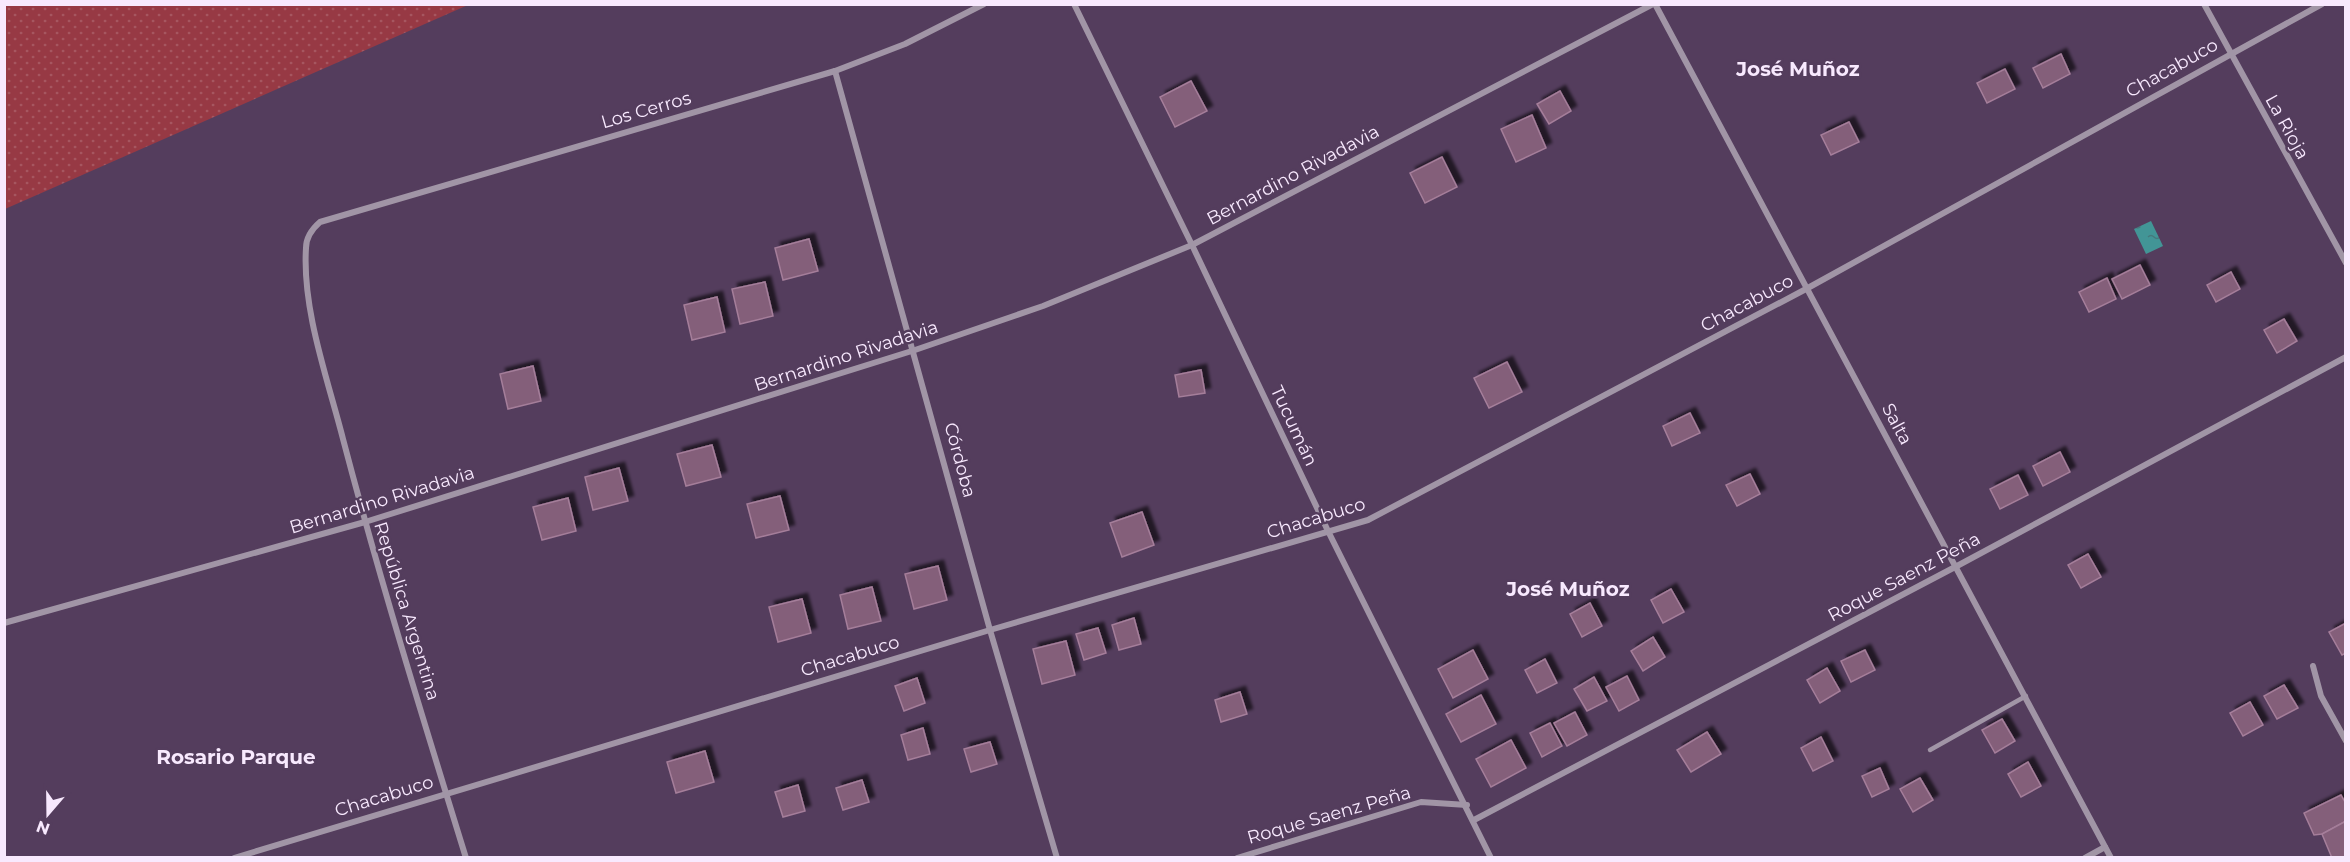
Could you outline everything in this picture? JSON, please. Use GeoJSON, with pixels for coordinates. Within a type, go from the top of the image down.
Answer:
{"type":"FeatureCollection","features":[{"type":"Feature","properties":{"kind":"street","name":"Los Cerros"},"geometry":{"type":"LineString","coordinates":[[311,231],[320,222],[332,218],[835,71],[915,39],[984,4]]}},
{"type":"Feature","properties":{"kind":"street","name":"Tucumán"},"geometry":{"type":"LineString","coordinates":[[1074,4],[1328,531],[1467,805],[1491,858]]}},
{"type":"Feature","properties":{"kind":"street","name":"Bernardino Rivadavia"},"geometry":{"type":"LineString","coordinates":[[4,623],[365,522],[915,350],[1043,306],[1192,245],[1654,4]]}},
{"type":"Feature","properties":{"kind":"street","name":"Salta"},"geometry":{"type":"LineString","coordinates":[[1654,4],[1957,566],[2111,858]]}},
{"type":"Feature","properties":{"kind":"street","name":"La Rioja"},"geometry":{"type":"LineString","coordinates":[[2204,4],[2346,262]]}},
{"type":"Feature","properties":{"kind":"street","name":"Chacabuco"},"geometry":{"type":"LineString","coordinates":[[234,858],[446,792],[1368,520],[1806,288],[2229,53],[2322,4]]}},
{"type":"Feature","properties":{"kind":"street","name":"Córdoba"},"geometry":{"type":"LineString","coordinates":[[835,71],[915,350],[990,630],[1058,858]]}},
{"type":"Feature","properties":{"kind":"street","name":"República Argentina"},"geometry":{"type":"LineString","coordinates":[[311,231],[306,246],[310,299],[320,350],[365,522],[466,858]]}},
{"type":"Feature","properties":{"kind":"street","name":"Roque Saenz Peña"},"geometry":{"type":"LineString","coordinates":[[1474,820],[1957,566],[2346,357]]}},
{"type":"Feature","properties":{"kind":"street"},"geometry":{"type":"LineString","coordinates":[[2313,666],[2321,696],[2346,741]]}},
{"type":"Feature","properties":{"kind":"street","name":"Roque Saenz Peña"},"geometry":{"type":"LineString","coordinates":[[1237,858],[1421,802],[1467,805]]}},
{"type":"Feature","properties":{"kind":"street"},"geometry":{"type":"LineString","coordinates":[[2085,858],[2105,847]]}},
{"type":"Feature","properties":{"kind":"lane"},"geometry":{"type":"LineString","coordinates":[[1930,750],[2025,696]]}},
{"type":"Feature","properties":{"kind":"shaded area"},"geometry":{"type":"Polygon","coordinates":[[[5,4],[468,4],[468,5],[5,209],[5,4]]]}},
{"type":"Feature","properties":{"kind":"water"},"geometry":{"type":"Polygon","coordinates":[[[2151,221],[2163,246],[2146,254],[2134,229],[2151,221]]]}},
{"type":"Feature","properties":{"kind":"building"},"geometry":{"type":"Polygon","coordinates":[[[2061,54],[2070,74],[2043,88],[2033,68],[2061,54]]]}},
{"type":"Feature","properties":{"kind":"building"},"geometry":{"type":"Polygon","coordinates":[[[2005,69],[2015,89],[1987,103],[1977,83],[2005,69]]]}},
{"type":"Feature","properties":{"kind":"building"},"geometry":{"type":"Polygon","coordinates":[[[1191,81],[1207,111],[1175,127],[1160,97],[1191,81]]]}},
{"type":"Feature","properties":{"kind":"building"},"geometry":{"type":"Polygon","coordinates":[[[1560,91],[1571,111],[1549,124],[1537,104],[1560,91]]]}},
{"type":"Feature","properties":{"kind":"building"},"geometry":{"type":"Polygon","coordinates":[[[1532,115],[1546,148],[1516,162],[1501,129],[1532,115]]]}},
{"type":"Feature","properties":{"kind":"building"},"geometry":{"type":"Polygon","coordinates":[[[1849,122],[1859,142],[1831,155],[1821,135],[1849,122]]]}},
{"type":"Feature","properties":{"kind":"building"},"geometry":{"type":"Polygon","coordinates":[[[1442,157],[1457,187],[1425,203],[1410,173],[1442,157]]]}},
{"type":"Feature","properties":{"kind":"building"},"geometry":{"type":"Polygon","coordinates":[[[809,239],[818,271],[783,280],[775,248],[809,239]]]}},
{"type":"Feature","properties":{"kind":"building"},"geometry":{"type":"Polygon","coordinates":[[[2140,265],[2150,285],[2122,299],[2112,279],[2140,265]]]}},
{"type":"Feature","properties":{"kind":"building"},"geometry":{"type":"Polygon","coordinates":[[[2231,272],[2240,289],[2216,302],[2207,285],[2231,272]]]}},
{"type":"Feature","properties":{"kind":"building"},"geometry":{"type":"Polygon","coordinates":[[[2107,278],[2116,299],[2089,312],[2079,292],[2107,278]]]}},
{"type":"Feature","properties":{"kind":"building"},"geometry":{"type":"Polygon","coordinates":[[[765,282],[773,316],[740,324],[732,289],[765,282]]]}},
{"type":"Feature","properties":{"kind":"building"},"geometry":{"type":"Polygon","coordinates":[[[717,297],[725,332],[692,340],[684,305],[717,297]]]}},
{"type":"Feature","properties":{"kind":"building"},"geometry":{"type":"Polygon","coordinates":[[[2284,319],[2297,341],[2277,353],[2264,330],[2284,319]]]}},
{"type":"Feature","properties":{"kind":"building"},"geometry":{"type":"Polygon","coordinates":[[[1507,362],[1522,392],[1489,408],[1474,378],[1507,362]]]}},
{"type":"Feature","properties":{"kind":"building"},"geometry":{"type":"Polygon","coordinates":[[[533,366],[541,401],[508,409],[500,374],[533,366]]]}},
{"type":"Feature","properties":{"kind":"building"},"geometry":{"type":"Polygon","coordinates":[[[1201,370],[1205,393],[1179,397],[1175,375],[1201,370]]]}},
{"type":"Feature","properties":{"kind":"building"},"geometry":{"type":"Polygon","coordinates":[[[1690,413],[1700,433],[1672,446],[1663,426],[1690,413]]]}},
{"type":"Feature","properties":{"kind":"building"},"geometry":{"type":"Polygon","coordinates":[[[712,445],[721,477],[686,486],[677,454],[712,445]]]}},
{"type":"Feature","properties":{"kind":"building"},"geometry":{"type":"Polygon","coordinates":[[[2060,452],[2070,472],[2043,486],[2033,466],[2060,452]]]}},
{"type":"Feature","properties":{"kind":"building"},"geometry":{"type":"Polygon","coordinates":[[[619,468],[628,501],[593,510],[585,477],[619,468]]]}},
{"type":"Feature","properties":{"kind":"building"},"geometry":{"type":"Polygon","coordinates":[[[1750,474],[1760,494],[1737,506],[1726,485],[1750,474]]]}},
{"type":"Feature","properties":{"kind":"building"},"geometry":{"type":"Polygon","coordinates":[[[2018,475],[2028,495],[2000,509],[1990,489],[2018,475]]]}},
{"type":"Feature","properties":{"kind":"building"},"geometry":{"type":"Polygon","coordinates":[[[780,496],[789,530],[756,538],[747,504],[780,496]]]}},
{"type":"Feature","properties":{"kind":"building"},"geometry":{"type":"Polygon","coordinates":[[[568,498],[576,531],[542,540],[533,507],[568,498]]]}},
{"type":"Feature","properties":{"kind":"building"},"geometry":{"type":"Polygon","coordinates":[[[1142,512],[1154,545],[1122,557],[1110,523],[1142,512]]]}},
{"type":"Feature","properties":{"kind":"building"},"geometry":{"type":"Polygon","coordinates":[[[2088,554],[2101,577],[2081,588],[2068,565],[2088,554]]]}},
{"type":"Feature","properties":{"kind":"building"},"geometry":{"type":"Polygon","coordinates":[[[938,566],[947,600],[914,609],[905,574],[938,566]]]}},
{"type":"Feature","properties":{"kind":"building"},"geometry":{"type":"Polygon","coordinates":[[[872,587],[881,621],[848,629],[840,595],[872,587]]]}},
{"type":"Feature","properties":{"kind":"building"},"geometry":{"type":"Polygon","coordinates":[[[1671,589],[1684,612],[1663,623],[1651,600],[1671,589]]]}},
{"type":"Feature","properties":{"kind":"building"},"geometry":{"type":"Polygon","coordinates":[[[802,599],[811,633],[778,642],[769,607],[802,599]]]}},
{"type":"Feature","properties":{"kind":"building"},"geometry":{"type":"Polygon","coordinates":[[[1590,603],[1602,626],[1582,637],[1570,614],[1590,603]]]}},
{"type":"Feature","properties":{"kind":"building"},"geometry":{"type":"Polygon","coordinates":[[[1134,618],[1141,644],[1119,650],[1112,625],[1134,618]]]}},
{"type":"Feature","properties":{"kind":"building"},"geometry":{"type":"Polygon","coordinates":[[[2346,623],[2346,653],[2342,655],[2329,632],[2346,623]]]}},
{"type":"Feature","properties":{"kind":"building"},"geometry":{"type":"Polygon","coordinates":[[[1098,628],[1106,653],[1084,660],[1076,634],[1098,628]]]}},
{"type":"Feature","properties":{"kind":"building"},"geometry":{"type":"Polygon","coordinates":[[[1653,637],[1665,657],[1643,671],[1631,651],[1653,637]]]}},
{"type":"Feature","properties":{"kind":"building"},"geometry":{"type":"Polygon","coordinates":[[[1066,641],[1075,675],[1042,684],[1033,649],[1066,641]]]}},
{"type":"Feature","properties":{"kind":"building"},"geometry":{"type":"Polygon","coordinates":[[[1473,650],[1488,679],[1453,698],[1438,669],[1473,650]]]}},
{"type":"Feature","properties":{"kind":"building"},"geometry":{"type":"Polygon","coordinates":[[[1865,650],[1875,670],[1851,682],[1841,661],[1865,650]]]}},
{"type":"Feature","properties":{"kind":"building"},"geometry":{"type":"Polygon","coordinates":[[[1545,659],[1557,683],[1537,693],[1525,670],[1545,659]]]}},
{"type":"Feature","properties":{"kind":"building"},"geometry":{"type":"Polygon","coordinates":[[[1827,668],[1840,691],[1820,703],[1807,680],[1827,668]]]}},
{"type":"Feature","properties":{"kind":"building"},"geometry":{"type":"Polygon","coordinates":[[[1627,676],[1639,700],[1619,711],[1606,687],[1627,676]]]}},
{"type":"Feature","properties":{"kind":"building"},"geometry":{"type":"Polygon","coordinates":[[[1594,677],[1607,701],[1587,711],[1574,689],[1594,677]]]}},
{"type":"Feature","properties":{"kind":"building"},"geometry":{"type":"Polygon","coordinates":[[[917,678],[925,703],[904,711],[895,686],[917,678]]]}},
{"type":"Feature","properties":{"kind":"building"},"geometry":{"type":"Polygon","coordinates":[[[2284,685],[2298,708],[2277,719],[2264,696],[2284,685]]]}},
{"type":"Feature","properties":{"kind":"building"},"geometry":{"type":"Polygon","coordinates":[[[1240,692],[1247,714],[1221,722],[1215,700],[1240,692]]]}},
{"type":"Feature","properties":{"kind":"building"},"geometry":{"type":"Polygon","coordinates":[[[1481,695],[1496,724],[1461,742],[1446,714],[1481,695]]]}},
{"type":"Feature","properties":{"kind":"building"},"geometry":{"type":"Polygon","coordinates":[[[2250,702],[2263,725],[2243,736],[2230,713],[2250,702]]]}},
{"type":"Feature","properties":{"kind":"building"},"geometry":{"type":"Polygon","coordinates":[[[1575,712],[1587,735],[1567,746],[1554,723],[1575,712]]]}},
{"type":"Feature","properties":{"kind":"building"},"geometry":{"type":"Polygon","coordinates":[[[2002,719],[2015,741],[1995,753],[1982,730],[2002,719]]]}},
{"type":"Feature","properties":{"kind":"building"},"geometry":{"type":"Polygon","coordinates":[[[1550,723],[1562,746],[1542,757],[1530,733],[1550,723]]]}},
{"type":"Feature","properties":{"kind":"building"},"geometry":{"type":"Polygon","coordinates":[[[923,728],[930,754],[908,760],[901,735],[923,728]]]}},
{"type":"Feature","properties":{"kind":"building"},"geometry":{"type":"Polygon","coordinates":[[[1707,732],[1721,754],[1691,772],[1677,750],[1707,732]]]}},
{"type":"Feature","properties":{"kind":"building"},"geometry":{"type":"Polygon","coordinates":[[[1821,737],[1833,761],[1813,771],[1801,748],[1821,737]]]}},
{"type":"Feature","properties":{"kind":"building"},"geometry":{"type":"Polygon","coordinates":[[[1511,740],[1526,768],[1491,787],[1476,759],[1511,740]]]}},
{"type":"Feature","properties":{"kind":"building"},"geometry":{"type":"Polygon","coordinates":[[[990,742],[997,764],[971,772],[964,749],[990,742]]]}},
{"type":"Feature","properties":{"kind":"building"},"geometry":{"type":"Polygon","coordinates":[[[705,751],[714,782],[676,793],[667,762],[705,751]]]}},
{"type":"Feature","properties":{"kind":"building"},"geometry":{"type":"Polygon","coordinates":[[[2028,762],[2041,786],[2021,797],[2008,774],[2028,762]]]}},
{"type":"Feature","properties":{"kind":"building"},"geometry":{"type":"Polygon","coordinates":[[[1880,768],[1889,789],[1872,797],[1862,776],[1880,768]]]}},
{"type":"Feature","properties":{"kind":"building"},"geometry":{"type":"Polygon","coordinates":[[[1920,778],[1933,800],[1913,812],[1900,789],[1920,778]]]}},
{"type":"Feature","properties":{"kind":"building"},"geometry":{"type":"Polygon","coordinates":[[[862,780],[869,802],[843,810],[836,788],[862,780]]]}},
{"type":"Feature","properties":{"kind":"building"},"geometry":{"type":"Polygon","coordinates":[[[798,785],[805,811],[783,817],[775,792],[798,785]]]}},
{"type":"Feature","properties":{"kind":"building"},"geometry":{"type":"Polygon","coordinates":[[[2341,795],[2346,804],[2346,821],[2322,834],[2314,835],[2304,813],[2341,795]]]}},
{"type":"Feature","properties":{"kind":"building"},"geometry":{"type":"Polygon","coordinates":[[[2346,821],[2346,858],[2332,858],[2322,834],[2346,821]]]}},
{"type":"Feature","properties":{"kind":"district","name":"José Muñoz"},"geometry":{"type":"Point","coordinates":[1798,69]}},
{"type":"Feature","properties":{"kind":"district","name":"José Muñoz"},"geometry":{"type":"Point","coordinates":[1568,589]}},
{"type":"Feature","properties":{"kind":"district","name":"Rosario Parque"},"geometry":{"type":"Point","coordinates":[236,757]}}]}
